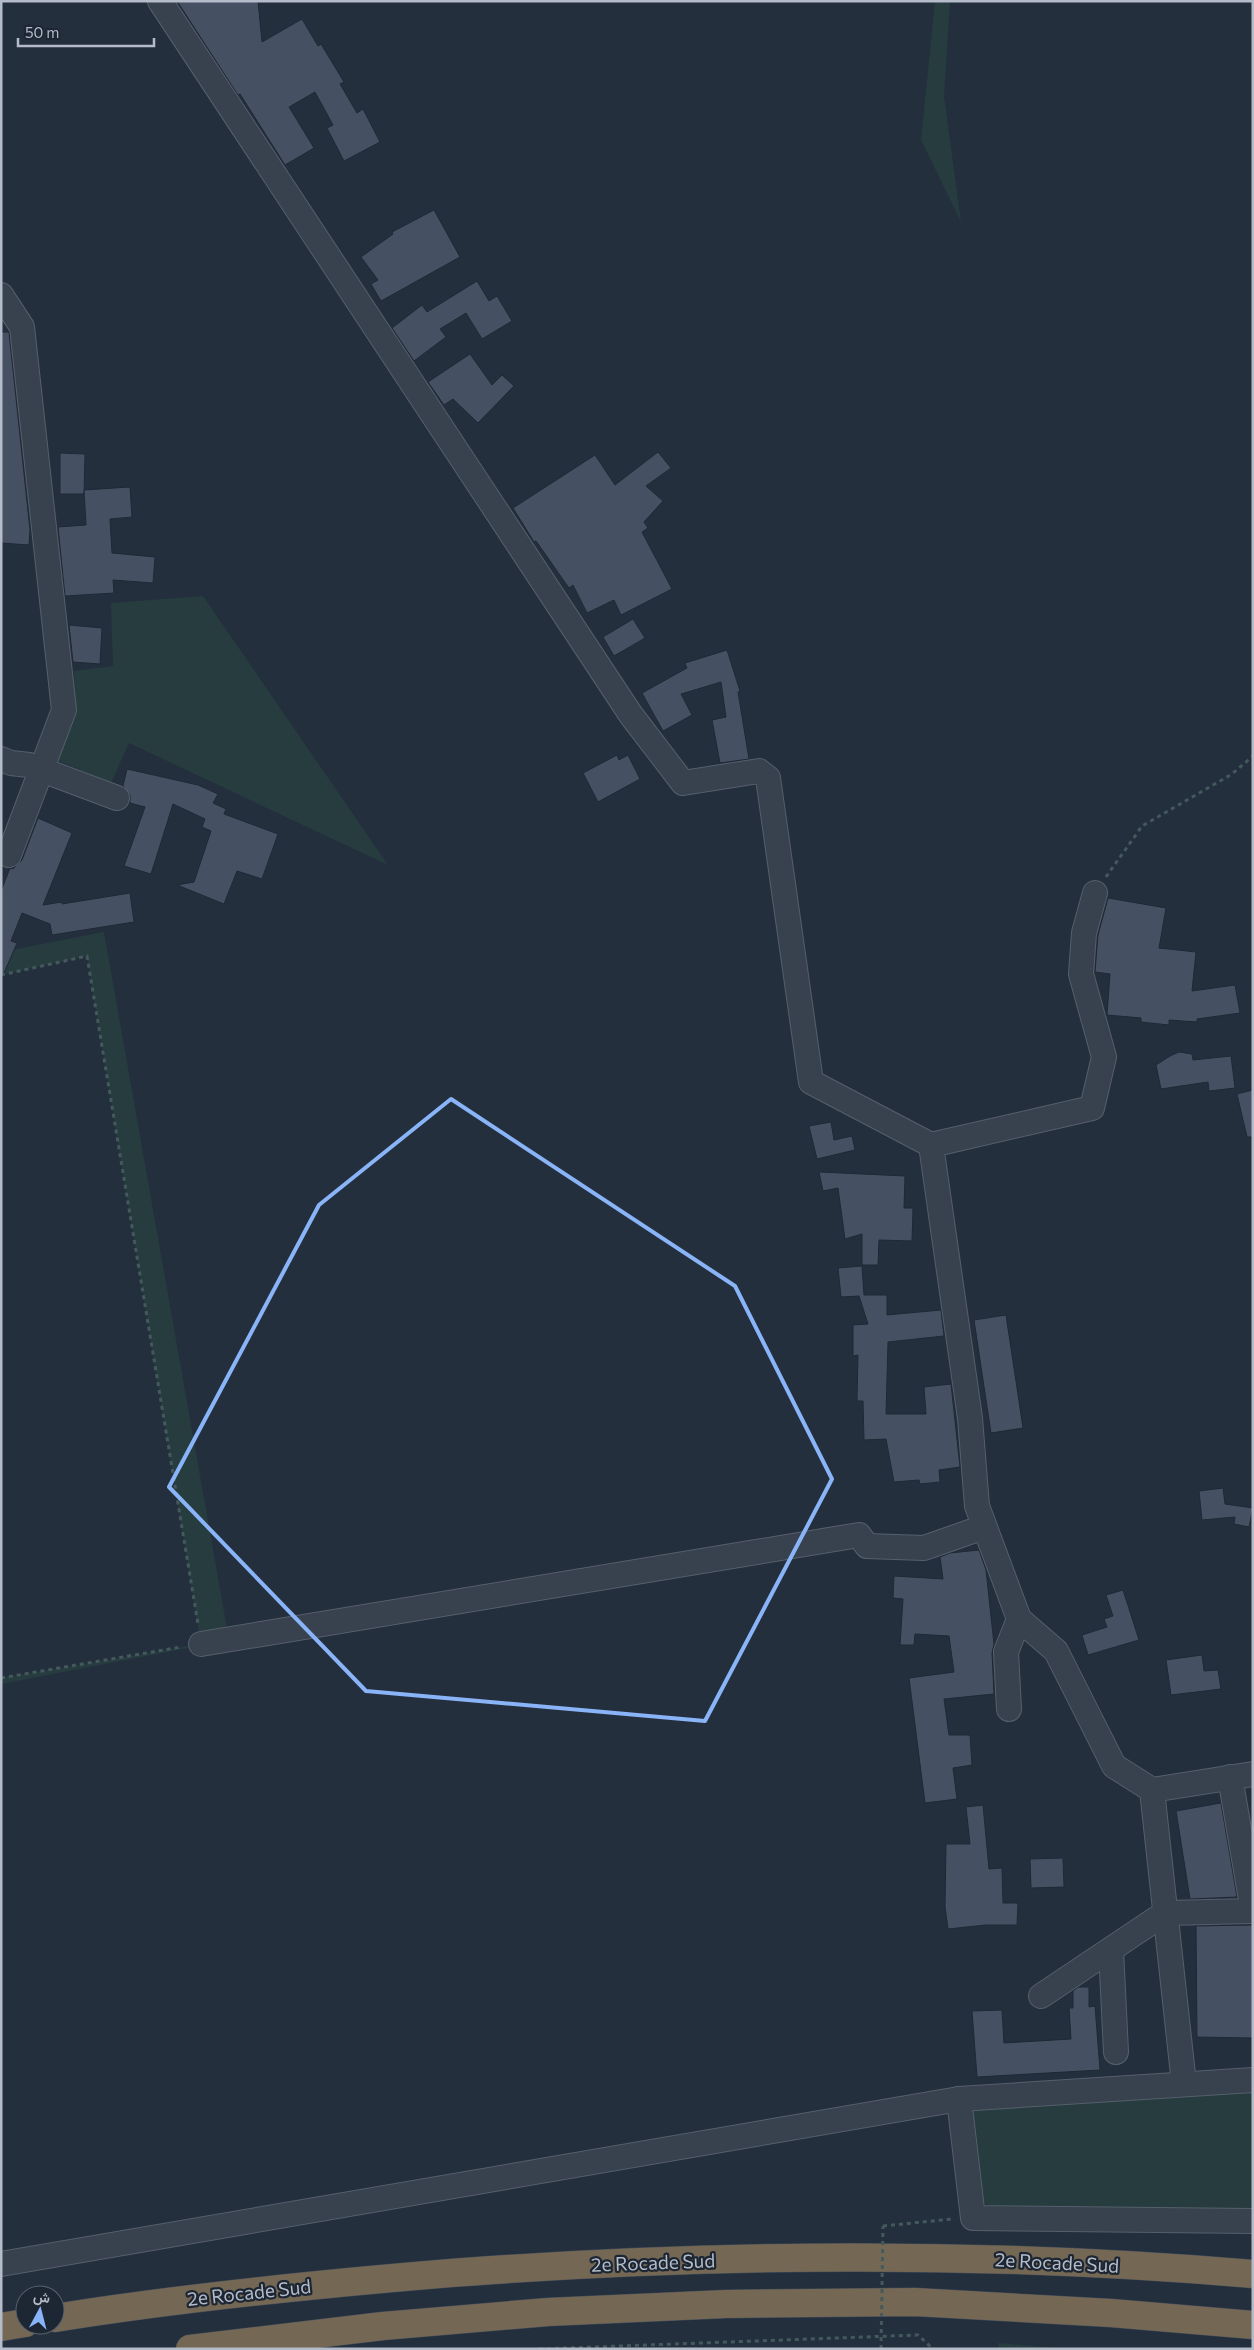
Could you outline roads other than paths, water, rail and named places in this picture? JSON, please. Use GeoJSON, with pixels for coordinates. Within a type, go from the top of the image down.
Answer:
{"type":"FeatureCollection","features":[{"type":"Feature","properties":{"kind":"highway","name":"2e Rocade Sud"},"geometry":{"type":"LineString","coordinates":[[65,2317],[219,2295],[356,2281],[582,2265],[717,2259],[956,2257],[1088,2262],[1253,2274]]}},
{"type":"Feature","properties":{"kind":"highway"},"geometry":{"type":"LineString","coordinates":[[190,2349],[383,2326],[548,2312],[726,2304],[915,2302],[1111,2313],[1253,2325]]}},
{"type":"Feature","properties":{"kind":"highway"},"geometry":{"type":"LineString","coordinates":[[1,2327],[15,2325]]}},
{"type":"Feature","properties":{"kind":"street"},"geometry":{"type":"LineString","coordinates":[[160,1],[631,715],[683,783],[759,771],[768,778],[811,1082],[931,1145],[1092,1108],[1104,1057],[1081,974],[1084,934],[1095,893]]}},
{"type":"Feature","properties":{"kind":"street"},"geometry":{"type":"LineString","coordinates":[[1,296],[22,327],[64,710],[9,855]]}},
{"type":"Feature","properties":{"kind":"street"},"geometry":{"type":"LineString","coordinates":[[1,759],[41,770],[117,798]]}},
{"type":"Feature","properties":{"kind":"street"},"geometry":{"type":"LineString","coordinates":[[931,1145],[970,1418],[977,1506],[1020,1619],[1056,1651],[1114,1766],[1152,1790],[1241,1775],[1253,1910],[1166,1913],[1041,1996]]}},
{"type":"Feature","properties":{"kind":"street"},"geometry":{"type":"LineString","coordinates":[[201,1644],[859,1536],[867,1546],[924,1548],[984,1526]]}},
{"type":"Feature","properties":{"kind":"street"},"geometry":{"type":"LineString","coordinates":[[1009,1709],[1006,1652],[1020,1619]]}},
{"type":"Feature","properties":{"kind":"street"},"geometry":{"type":"LineString","coordinates":[[1152,1790],[1184,2084]]}},
{"type":"Feature","properties":{"kind":"street"},"geometry":{"type":"LineString","coordinates":[[1111,1950],[1116,2052]]}},
{"type":"Feature","properties":{"kind":"street"},"geometry":{"type":"LineString","coordinates":[[1,2264],[959,2099],[1253,2080]]}},
{"type":"Feature","properties":{"kind":"street"},"geometry":{"type":"LineString","coordinates":[[959,2099],[973,2218],[1253,2221]]}}]}
